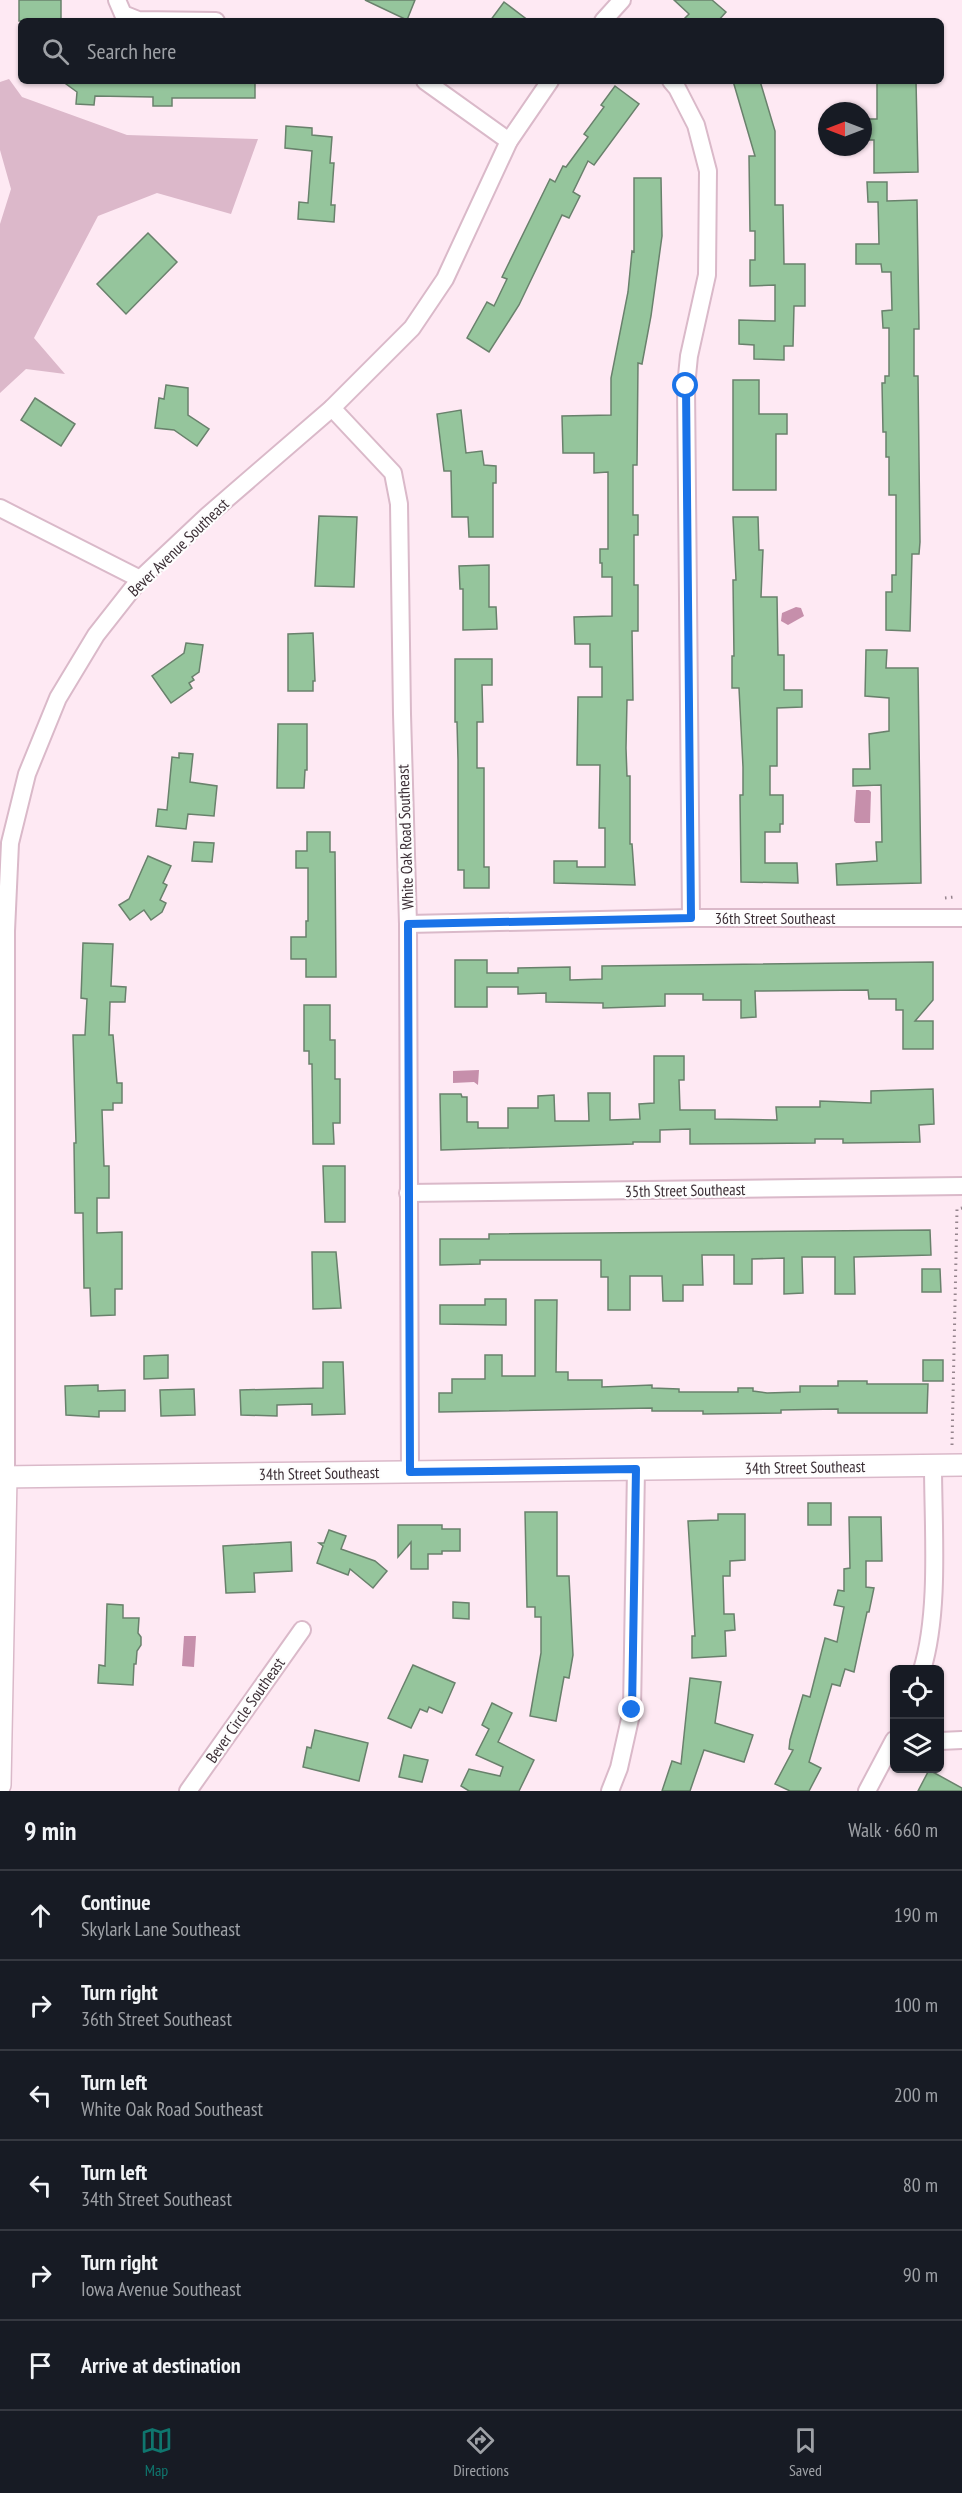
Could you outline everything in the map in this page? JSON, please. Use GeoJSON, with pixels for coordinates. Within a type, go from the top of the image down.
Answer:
{"type":"FeatureCollection","features":[{"type":"Feature","properties":{"kind":"street"},"geometry":{"type":"LineString","coordinates":[[117,0],[123,14],[133,18]]}},
{"type":"Feature","properties":{"kind":"street"},"geometry":{"type":"LineString","coordinates":[[608,18],[622,0]]}},
{"type":"Feature","properties":{"kind":"street"},"geometry":{"type":"LineString","coordinates":[[429,84],[510,141]]}},
{"type":"Feature","properties":{"kind":"street","name":"Bever Avenue Southeast"},"geometry":{"type":"LineString","coordinates":[[0,1785],[6,931],[10,843],[27,774],[58,698],[96,636],[140,579],[207,516],[332,408],[412,328],[446,279],[510,141],[548,84]]}},
{"type":"Feature","properties":{"kind":"street"},"geometry":{"type":"LineString","coordinates":[[674,84],[696,126],[708,171],[707,274],[689,356],[686,386],[691,918]]}},
{"type":"Feature","properties":{"kind":"street","name":"White Oak Road Southeast"},"geometry":{"type":"LineString","coordinates":[[332,408],[393,473],[399,504],[408,924],[410,1472]]}},
{"type":"Feature","properties":{"kind":"street"},"geometry":{"type":"LineString","coordinates":[[0,508],[140,579]]}},
{"type":"Feature","properties":{"kind":"street","name":"36th Street Southeast"},"geometry":{"type":"LineString","coordinates":[[408,924],[691,918],[962,918]]}},
{"type":"Feature","properties":{"kind":"street","name":"35th Street Southeast"},"geometry":{"type":"LineString","coordinates":[[408,1194],[962,1186]]}},
{"type":"Feature","properties":{"kind":"street","name":"34th Street Southeast"},"geometry":{"type":"LineString","coordinates":[[3,1477],[933,1466],[957,1458]]}},
{"type":"Feature","properties":{"kind":"street"},"geometry":{"type":"LineString","coordinates":[[924,1665],[932,1609],[933,1466]]}},
{"type":"Feature","properties":{"kind":"street"},"geometry":{"type":"LineString","coordinates":[[610,1791],[619,1768],[632,1710],[636,1469]]}},
{"type":"Feature","properties":{"kind":"street","name":"Bever Circle Southeast"},"geometry":{"type":"LineString","coordinates":[[188,1791],[303,1630]]}},
{"type":"Feature","properties":{"kind":"street"},"geometry":{"type":"LineString","coordinates":[[944,1741],[962,1740]]}},
{"type":"Feature","properties":{"kind":"street"},"geometry":{"type":"LineString","coordinates":[[867,1791],[890,1748]]}},
{"type":"Feature","properties":{"kind":"path"},"geometry":{"type":"LineString","coordinates":[[945,897],[954,897]]}},
{"type":"Feature","properties":{"kind":"path"},"geometry":{"type":"LineString","coordinates":[[957,1458],[957,1209],[962,1208]]}},
{"type":"Feature","properties":{"kind":"shaded area"},"geometry":{"type":"Polygon","coordinates":[[[9,79],[22,97],[127,135],[258,139],[231,214],[157,193],[98,216],[34,338],[65,374],[26,369],[0,393],[0,224],[11,189],[0,150],[0,82],[9,79]]]}},
{"type":"Feature","properties":{"kind":"shaded area"},"geometry":{"type":"Polygon","coordinates":[[[796,607],[801,608],[804,616],[788,625],[781,621],[782,613],[796,607]]]}},
{"type":"Feature","properties":{"kind":"shaded area"},"geometry":{"type":"Polygon","coordinates":[[[856,790],[871,792],[870,823],[854,821],[856,790]]]}},
{"type":"Feature","properties":{"kind":"shaded area"},"geometry":{"type":"Polygon","coordinates":[[[479,1070],[478,1085],[474,1082],[453,1083],[453,1071],[479,1070]]]}},
{"type":"Feature","properties":{"kind":"shaded area"},"geometry":{"type":"Polygon","coordinates":[[[184,1636],[196,1636],[194,1667],[182,1666],[184,1636]]]}},
{"type":"Feature","properties":{"kind":"building"},"geometry":{"type":"Polygon","coordinates":[[[19,0],[61,0],[61,18],[19,18],[19,0]]]}},
{"type":"Feature","properties":{"kind":"building"},"geometry":{"type":"Polygon","coordinates":[[[365,0],[415,0],[408,18],[403,18],[365,0]]]}},
{"type":"Feature","properties":{"kind":"building"},"geometry":{"type":"Polygon","coordinates":[[[674,0],[712,0],[726,12],[721,18],[685,18],[689,14],[674,0]]]}},
{"type":"Feature","properties":{"kind":"building"},"geometry":{"type":"Polygon","coordinates":[[[504,2],[525,18],[492,18],[504,2]]]}},
{"type":"Feature","properties":{"kind":"building"},"geometry":{"type":"Polygon","coordinates":[[[66,84],[255,84],[255,98],[172,98],[172,106],[153,106],[153,97],[95,96],[94,105],[76,104],[77,92],[66,84]]]}},
{"type":"Feature","properties":{"kind":"building"},"geometry":{"type":"Polygon","coordinates":[[[734,84],[761,84],[775,131],[775,205],[783,205],[784,264],[805,264],[805,306],[794,306],[793,346],[784,346],[784,360],[754,359],[754,345],[739,344],[739,320],[775,321],[775,285],[750,286],[750,260],[755,260],[755,231],[750,231],[749,156],[755,156],[734,84]]]}},
{"type":"Feature","properties":{"kind":"building"},"geometry":{"type":"Polygon","coordinates":[[[877,84],[916,84],[918,172],[874,173],[872,119],[877,119],[877,84]]]}},
{"type":"Feature","properties":{"kind":"building"},"geometry":{"type":"Polygon","coordinates":[[[615,86],[639,104],[594,165],[588,161],[573,192],[580,196],[569,218],[562,215],[519,305],[489,352],[467,338],[487,302],[494,306],[507,279],[502,277],[550,179],[555,182],[563,166],[566,167],[588,137],[584,134],[604,107],[601,105],[615,86]]]}},
{"type":"Feature","properties":{"kind":"building"},"geometry":{"type":"Polygon","coordinates":[[[286,126],[312,128],[312,135],[332,137],[330,163],[334,163],[331,205],[335,205],[334,222],[298,219],[299,202],[308,203],[312,151],[285,148],[286,126]]]}},
{"type":"Feature","properties":{"kind":"building"},"geometry":{"type":"Polygon","coordinates":[[[634,178],[661,178],[662,236],[642,364],[638,363],[637,465],[633,465],[633,515],[638,515],[638,535],[634,535],[634,585],[638,585],[638,631],[632,631],[633,700],[627,700],[626,748],[627,776],[630,776],[630,844],[632,844],[635,885],[554,883],[554,861],[577,861],[577,867],[605,867],[605,828],[599,828],[600,765],[577,765],[578,697],[602,697],[602,667],[590,667],[590,644],[575,644],[574,617],[612,616],[612,577],[602,577],[602,563],[600,563],[600,549],[608,549],[608,472],[594,473],[594,453],[563,453],[562,416],[611,415],[611,378],[628,292],[632,251],[634,252],[634,178]]]}},
{"type":"Feature","properties":{"kind":"building"},"geometry":{"type":"Polygon","coordinates":[[[867,182],[887,182],[887,201],[917,200],[919,329],[914,329],[914,376],[918,376],[920,542],[919,554],[912,554],[910,631],[886,630],[886,592],[892,592],[892,575],[896,575],[896,495],[889,495],[889,457],[886,457],[886,432],[883,432],[882,383],[885,383],[885,376],[889,376],[889,328],[883,328],[882,311],[892,310],[891,272],[882,272],[881,264],[856,264],[856,244],[879,244],[878,202],[868,202],[867,182]]]}},
{"type":"Feature","properties":{"kind":"building"},"geometry":{"type":"Polygon","coordinates":[[[148,233],[177,262],[126,314],[97,284],[148,233]]]}},
{"type":"Feature","properties":{"kind":"building"},"geometry":{"type":"Polygon","coordinates":[[[733,380],[759,380],[759,414],[787,414],[787,434],[776,434],[776,490],[733,490],[733,380]]]}},
{"type":"Feature","properties":{"kind":"building"},"geometry":{"type":"Polygon","coordinates":[[[166,385],[188,388],[188,415],[209,429],[197,446],[174,430],[155,428],[159,398],[164,399],[166,385]]]}},
{"type":"Feature","properties":{"kind":"building"},"geometry":{"type":"Polygon","coordinates":[[[35,398],[75,424],[61,446],[21,420],[35,398]]]}},
{"type":"Feature","properties":{"kind":"building"},"geometry":{"type":"Polygon","coordinates":[[[461,410],[466,453],[482,451],[484,465],[496,466],[496,483],[493,483],[493,537],[469,537],[468,517],[452,517],[451,471],[444,471],[437,414],[461,410]]]}},
{"type":"Feature","properties":{"kind":"building"},"geometry":{"type":"Polygon","coordinates":[[[319,516],[357,517],[354,587],[315,586],[319,516]]]}},
{"type":"Feature","properties":{"kind":"building"},"geometry":{"type":"Polygon","coordinates":[[[733,517],[758,517],[759,550],[763,550],[761,597],[777,597],[778,655],[784,655],[784,690],[802,690],[802,707],[777,708],[777,766],[770,766],[770,795],[783,795],[783,824],[780,824],[780,832],[765,832],[765,863],[797,863],[798,883],[741,882],[740,795],[743,795],[743,767],[739,688],[732,688],[733,580],[736,580],[733,517]]]}},
{"type":"Feature","properties":{"kind":"building"},"geometry":{"type":"Polygon","coordinates":[[[489,565],[489,607],[496,607],[497,629],[463,630],[463,589],[460,589],[459,566],[489,565]]]}},
{"type":"Feature","properties":{"kind":"building"},"geometry":{"type":"Polygon","coordinates":[[[313,633],[315,681],[313,681],[313,691],[288,691],[288,634],[313,633]]]}},
{"type":"Feature","properties":{"kind":"building"},"geometry":{"type":"Polygon","coordinates":[[[186,643],[203,645],[199,672],[192,677],[194,680],[189,683],[192,688],[171,703],[152,676],[184,653],[186,643]]]}},
{"type":"Feature","properties":{"kind":"building"},"geometry":{"type":"Polygon","coordinates":[[[866,650],[887,650],[886,668],[918,668],[921,883],[837,885],[836,864],[877,861],[876,842],[882,842],[881,785],[853,786],[853,769],[870,769],[869,734],[889,731],[889,698],[865,696],[866,650]]]}},
{"type":"Feature","properties":{"kind":"building"},"geometry":{"type":"Polygon","coordinates":[[[455,659],[492,659],[492,685],[482,685],[483,722],[477,722],[477,768],[484,768],[484,867],[489,867],[489,888],[464,888],[464,870],[458,870],[455,659]]]}},
{"type":"Feature","properties":{"kind":"building"},"geometry":{"type":"Polygon","coordinates":[[[278,724],[307,724],[307,770],[305,770],[304,788],[277,788],[278,724]]]}},
{"type":"Feature","properties":{"kind":"building"},"geometry":{"type":"Polygon","coordinates":[[[179,753],[193,754],[190,782],[217,786],[214,816],[188,814],[186,829],[156,826],[158,809],[167,810],[172,757],[179,758],[179,753]]]}},
{"type":"Feature","properties":{"kind":"building"},"geometry":{"type":"Polygon","coordinates":[[[307,832],[330,832],[330,852],[335,852],[336,977],[306,977],[306,959],[291,959],[291,937],[306,937],[308,868],[296,868],[296,851],[307,851],[307,832]]]}},
{"type":"Feature","properties":{"kind":"building"},"geometry":{"type":"Polygon","coordinates":[[[194,842],[214,843],[212,862],[192,861],[194,842]]]}},
{"type":"Feature","properties":{"kind":"building"},"geometry":{"type":"Polygon","coordinates":[[[148,856],[171,866],[163,883],[167,885],[160,900],[166,903],[162,912],[151,920],[144,910],[130,920],[119,905],[129,899],[148,856]]]}},
{"type":"Feature","properties":{"kind":"building"},"geometry":{"type":"Polygon","coordinates":[[[83,943],[113,944],[111,986],[126,987],[125,1002],[110,1002],[109,1035],[113,1035],[117,1083],[122,1083],[122,1103],[113,1103],[113,1110],[102,1110],[104,1166],[109,1166],[109,1198],[97,1198],[97,1233],[122,1232],[122,1289],[115,1289],[115,1315],[91,1316],[90,1288],[84,1288],[83,1213],[75,1213],[73,1035],[85,1035],[87,999],[81,998],[83,943]]]}},
{"type":"Feature","properties":{"kind":"building"},"geometry":{"type":"Polygon","coordinates":[[[455,960],[487,960],[487,973],[518,973],[518,968],[570,967],[570,980],[602,979],[602,966],[933,962],[933,1000],[915,1021],[933,1021],[933,1049],[903,1049],[903,1010],[896,1010],[896,999],[869,999],[868,990],[755,991],[756,1017],[741,1018],[741,1000],[703,1000],[703,994],[665,994],[665,1006],[603,1008],[603,1003],[546,1002],[546,993],[518,994],[518,987],[487,987],[487,1007],[455,1007],[455,960]]]}},
{"type":"Feature","properties":{"kind":"building"},"geometry":{"type":"Polygon","coordinates":[[[304,1005],[330,1005],[330,1040],[335,1040],[335,1079],[340,1079],[340,1123],[333,1123],[334,1144],[313,1144],[312,1064],[309,1064],[309,1051],[304,1051],[304,1005]]]}},
{"type":"Feature","properties":{"kind":"building"},"geometry":{"type":"Polygon","coordinates":[[[654,1056],[684,1056],[684,1080],[679,1080],[680,1110],[715,1110],[715,1119],[777,1120],[776,1107],[820,1107],[820,1101],[871,1103],[871,1091],[933,1089],[934,1124],[919,1125],[920,1142],[843,1143],[843,1139],[815,1139],[815,1143],[690,1144],[690,1129],[660,1130],[660,1142],[441,1150],[440,1094],[461,1094],[462,1097],[467,1097],[467,1122],[478,1122],[478,1128],[508,1128],[508,1108],[538,1108],[538,1096],[554,1095],[555,1121],[589,1121],[588,1093],[610,1093],[610,1120],[640,1119],[639,1104],[654,1103],[654,1056]]]}},
{"type":"Feature","properties":{"kind":"building"},"geometry":{"type":"Polygon","coordinates":[[[323,1166],[345,1166],[345,1222],[325,1222],[323,1166]]]}},
{"type":"Feature","properties":{"kind":"building"},"geometry":{"type":"Polygon","coordinates":[[[930,1230],[931,1255],[854,1257],[855,1294],[835,1294],[835,1257],[802,1257],[803,1293],[784,1294],[784,1258],[752,1259],[752,1284],[734,1284],[734,1255],[702,1255],[703,1285],[683,1285],[683,1301],[663,1301],[662,1276],[630,1276],[630,1310],[608,1310],[608,1277],[601,1277],[601,1260],[480,1260],[480,1264],[440,1265],[440,1239],[489,1239],[489,1234],[930,1230]]]}},
{"type":"Feature","properties":{"kind":"building"},"geometry":{"type":"Polygon","coordinates":[[[312,1252],[336,1252],[341,1308],[313,1309],[312,1252]]]}},
{"type":"Feature","properties":{"kind":"building"},"geometry":{"type":"Polygon","coordinates":[[[922,1269],[940,1269],[941,1292],[922,1292],[922,1269]]]}},
{"type":"Feature","properties":{"kind":"building"},"geometry":{"type":"Polygon","coordinates":[[[485,1299],[506,1299],[506,1325],[440,1324],[440,1305],[485,1305],[485,1299]]]}},
{"type":"Feature","properties":{"kind":"building"},"geometry":{"type":"Polygon","coordinates":[[[535,1300],[557,1300],[556,1372],[568,1372],[568,1380],[602,1380],[602,1387],[652,1385],[652,1388],[679,1389],[679,1392],[738,1392],[738,1388],[753,1388],[753,1391],[767,1393],[800,1392],[800,1386],[838,1386],[838,1381],[867,1381],[867,1384],[928,1384],[927,1413],[838,1413],[838,1409],[781,1410],[781,1413],[703,1414],[703,1411],[652,1411],[652,1408],[439,1412],[439,1393],[452,1393],[452,1379],[485,1379],[485,1355],[502,1355],[502,1376],[535,1376],[535,1300]]]}},
{"type":"Feature","properties":{"kind":"building"},"geometry":{"type":"Polygon","coordinates":[[[168,1355],[168,1378],[144,1379],[144,1356],[168,1355]]]}},
{"type":"Feature","properties":{"kind":"building"},"geometry":{"type":"Polygon","coordinates":[[[923,1360],[943,1360],[943,1381],[923,1381],[923,1360]]]}},
{"type":"Feature","properties":{"kind":"building"},"geometry":{"type":"Polygon","coordinates":[[[323,1362],[343,1362],[345,1414],[312,1415],[312,1404],[277,1405],[277,1416],[241,1415],[240,1390],[323,1388],[323,1362]]]}},
{"type":"Feature","properties":{"kind":"building"},"geometry":{"type":"Polygon","coordinates":[[[98,1385],[98,1391],[125,1390],[125,1411],[99,1411],[99,1417],[66,1415],[65,1386],[98,1385]]]}},
{"type":"Feature","properties":{"kind":"building"},"geometry":{"type":"Polygon","coordinates":[[[194,1389],[195,1415],[161,1416],[160,1390],[194,1389]]]}},
{"type":"Feature","properties":{"kind":"building"},"geometry":{"type":"Polygon","coordinates":[[[808,1503],[831,1503],[831,1525],[808,1525],[808,1503]]]}},
{"type":"Feature","properties":{"kind":"building"},"geometry":{"type":"Polygon","coordinates":[[[525,1512],[557,1512],[557,1576],[569,1576],[573,1655],[569,1678],[564,1677],[556,1721],[530,1716],[541,1653],[541,1617],[535,1617],[535,1607],[527,1607],[525,1512]]]}},
{"type":"Feature","properties":{"kind":"building"},"geometry":{"type":"Polygon","coordinates":[[[718,1514],[745,1514],[745,1560],[730,1561],[730,1576],[723,1576],[724,1614],[734,1614],[735,1630],[725,1631],[726,1656],[692,1658],[692,1636],[695,1636],[688,1521],[718,1520],[718,1514]]]}},
{"type":"Feature","properties":{"kind":"building"},"geometry":{"type":"Polygon","coordinates":[[[849,1517],[881,1517],[882,1561],[866,1561],[866,1587],[874,1588],[869,1612],[867,1612],[854,1672],[845,1669],[840,1686],[832,1684],[809,1762],[821,1768],[809,1791],[790,1791],[775,1784],[793,1750],[789,1749],[790,1740],[803,1695],[810,1697],[825,1638],[837,1642],[844,1607],[834,1605],[838,1590],[844,1591],[844,1569],[850,1568],[849,1517]]]}},
{"type":"Feature","properties":{"kind":"building"},"geometry":{"type":"Polygon","coordinates":[[[398,1525],[442,1525],[442,1529],[460,1529],[460,1551],[428,1554],[428,1569],[411,1569],[411,1542],[398,1557],[398,1525]]]}},
{"type":"Feature","properties":{"kind":"building"},"geometry":{"type":"Polygon","coordinates":[[[329,1530],[346,1536],[341,1549],[375,1561],[387,1571],[373,1588],[350,1569],[348,1575],[317,1563],[323,1546],[319,1543],[324,1543],[329,1530]]]}},
{"type":"Feature","properties":{"kind":"building"},"geometry":{"type":"Polygon","coordinates":[[[291,1542],[292,1571],[254,1573],[255,1592],[226,1593],[223,1546],[291,1542]]]}},
{"type":"Feature","properties":{"kind":"building"},"geometry":{"type":"Polygon","coordinates":[[[453,1602],[469,1603],[469,1619],[453,1618],[453,1602]]]}},
{"type":"Feature","properties":{"kind":"building"},"geometry":{"type":"Polygon","coordinates":[[[107,1604],[123,1605],[123,1618],[139,1618],[138,1633],[141,1637],[141,1645],[137,1651],[136,1664],[134,1664],[133,1685],[98,1683],[99,1665],[105,1666],[107,1604]]]}},
{"type":"Feature","properties":{"kind":"building"},"geometry":{"type":"Polygon","coordinates":[[[413,1665],[455,1683],[442,1713],[429,1707],[427,1712],[420,1709],[411,1728],[388,1718],[413,1665]]]}},
{"type":"Feature","properties":{"kind":"building"},"geometry":{"type":"Polygon","coordinates":[[[690,1678],[721,1682],[715,1723],[753,1735],[744,1762],[704,1750],[690,1791],[662,1791],[672,1761],[681,1764],[690,1678]]]}},
{"type":"Feature","properties":{"kind":"building"},"geometry":{"type":"Polygon","coordinates":[[[492,1703],[512,1713],[498,1742],[534,1760],[519,1791],[469,1791],[461,1786],[469,1769],[500,1776],[503,1767],[476,1755],[489,1729],[482,1725],[492,1703]]]}},
{"type":"Feature","properties":{"kind":"building"},"geometry":{"type":"Polygon","coordinates":[[[315,1730],[368,1743],[359,1781],[303,1767],[307,1747],[311,1748],[315,1730]]]}},
{"type":"Feature","properties":{"kind":"building"},"geometry":{"type":"Polygon","coordinates":[[[404,1755],[428,1760],[422,1782],[399,1777],[404,1755]]]}},
{"type":"Feature","properties":{"kind":"building"},"geometry":{"type":"Polygon","coordinates":[[[927,1773],[934,1773],[962,1788],[962,1791],[918,1791],[927,1773]]]}},
{"type":"Feature","properties":{"kind":"route"},"geometry":{"type":"LineString","coordinates":[[632,1710],[636,1469],[410,1472],[408,924],[691,918],[686,386]]}}]}
